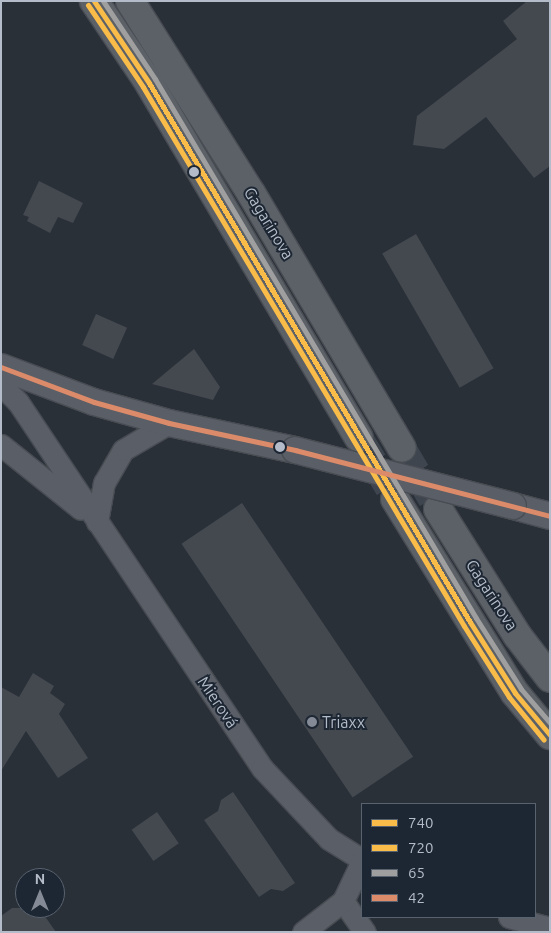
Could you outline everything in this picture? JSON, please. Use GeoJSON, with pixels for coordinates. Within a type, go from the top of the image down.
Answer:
{"type":"FeatureCollection","features":[{"type":"Feature","properties":{"kind":"main road","name":"Gagarinova"},"geometry":{"type":"LineString","coordinates":[[94,1],[149,83],[359,438]]}},
{"type":"Feature","properties":{"kind":"main road","name":"Gagarinova"},"geometry":{"type":"LineString","coordinates":[[130,1],[251,193],[402,448]]}},
{"type":"Feature","properties":{"kind":"main road","name":"Gagarinova"},"geometry":{"type":"LineString","coordinates":[[395,498],[515,693],[550,735]]}},
{"type":"Feature","properties":{"kind":"main road","name":"Gagarinova"},"geometry":{"type":"LineString","coordinates":[[438,509],[497,604],[550,678]]}},
{"type":"Feature","properties":{"kind":"street"},"geometry":{"type":"LineString","coordinates":[[1,367],[94,402],[169,423],[295,450],[550,516]]}},
{"type":"Feature","properties":{"kind":"street","name":"Mierová"},"geometry":{"type":"LineString","coordinates":[[1,385],[18,402],[262,768],[329,839],[361,859]]}},
{"type":"Feature","properties":{"kind":"street"},"geometry":{"type":"LineString","coordinates":[[97,522],[104,483],[123,450],[169,423]]}},
{"type":"Feature","properties":{"kind":"street","name":"Mierová"},"geometry":{"type":"LineString","coordinates":[[1,445],[97,522]]}},
{"type":"Feature","properties":{"kind":"street"},"geometry":{"type":"LineString","coordinates":[[303,932],[343,901],[361,862]]}},
{"type":"Feature","properties":{"kind":"street"},"geometry":{"type":"LineString","coordinates":[[343,901],[365,932]]}},
{"type":"Feature","properties":{"kind":"street"},"geometry":{"type":"LineString","coordinates":[[513,918],[550,928]]}},
{"type":"Feature","properties":{"kind":"building"},"geometry":{"type":"Polygon","coordinates":[[[527,1],[550,1],[550,166],[534,178],[486,117],[444,149],[413,145],[417,116],[517,39],[503,21],[527,1]]]}},
{"type":"Feature","properties":{"kind":"building"},"geometry":{"type":"Polygon","coordinates":[[[39,181],[83,203],[73,223],[58,217],[50,233],[27,221],[29,217],[23,215],[39,181]]]}},
{"type":"Feature","properties":{"kind":"building"},"geometry":{"type":"Polygon","coordinates":[[[416,234],[494,368],[460,388],[382,253],[416,234]]]}},
{"type":"Feature","properties":{"kind":"building"},"geometry":{"type":"Polygon","coordinates":[[[96,314],[127,328],[113,359],[82,345],[96,314]]]}},
{"type":"Feature","properties":{"kind":"building"},"geometry":{"type":"Polygon","coordinates":[[[194,349],[220,387],[213,400],[152,384],[194,349]]]}},
{"type":"Feature","properties":{"kind":"building"},"geometry":{"type":"Polygon","coordinates":[[[242,503],[413,757],[353,798],[181,544],[242,503]]]}},
{"type":"Feature","properties":{"kind":"building"},"geometry":{"type":"Polygon","coordinates":[[[33,673],[54,686],[50,693],[65,704],[59,714],[88,758],[58,778],[26,731],[1,771],[1,687],[19,697],[33,673]]]}},
{"type":"Feature","properties":{"kind":"building"},"geometry":{"type":"Polygon","coordinates":[[[233,792],[295,883],[283,891],[271,889],[259,897],[204,820],[218,811],[221,800],[233,792]]]}},
{"type":"Feature","properties":{"kind":"building"},"geometry":{"type":"Polygon","coordinates":[[[157,812],[179,843],[153,861],[132,830],[157,812]]]}},
{"type":"Feature","properties":{"kind":"building"},"geometry":{"type":"Polygon","coordinates":[[[15,908],[15,918],[46,918],[56,932],[1,932],[1,916],[15,908]]]}},
{"type":"Feature","properties":{"kind":"tunnel"},"geometry":{"type":"LineString","coordinates":[[359,438],[389,488]]}},
{"type":"Feature","properties":{"kind":"tunnel"},"geometry":{"type":"LineString","coordinates":[[402,448],[432,499]]}},
{"type":"Feature","properties":{"kind":"transit line","name":"740"},"geometry":{"type":"LineString","coordinates":[[94,1],[149,83],[470,622],[515,693],[550,735]]}},
{"type":"Feature","properties":{"kind":"transit line","name":"65"},"geometry":{"type":"LineString","coordinates":[[103,1],[155,79],[476,618],[521,689],[550,723]]}},
{"type":"Feature","properties":{"kind":"transit line","name":"720"},"geometry":{"type":"LineString","coordinates":[[88,5],[143,87],[464,626],[509,697],[544,740]]}},
{"type":"Feature","properties":{"kind":"transit line","name":"42"},"geometry":{"type":"LineString","coordinates":[[1,367],[94,402],[169,423],[295,450],[550,516]]}},
{"type":"Feature","properties":{"kind":"place","name":"Triaxx"},"geometry":{"type":"Point","coordinates":[312,722]}}]}
